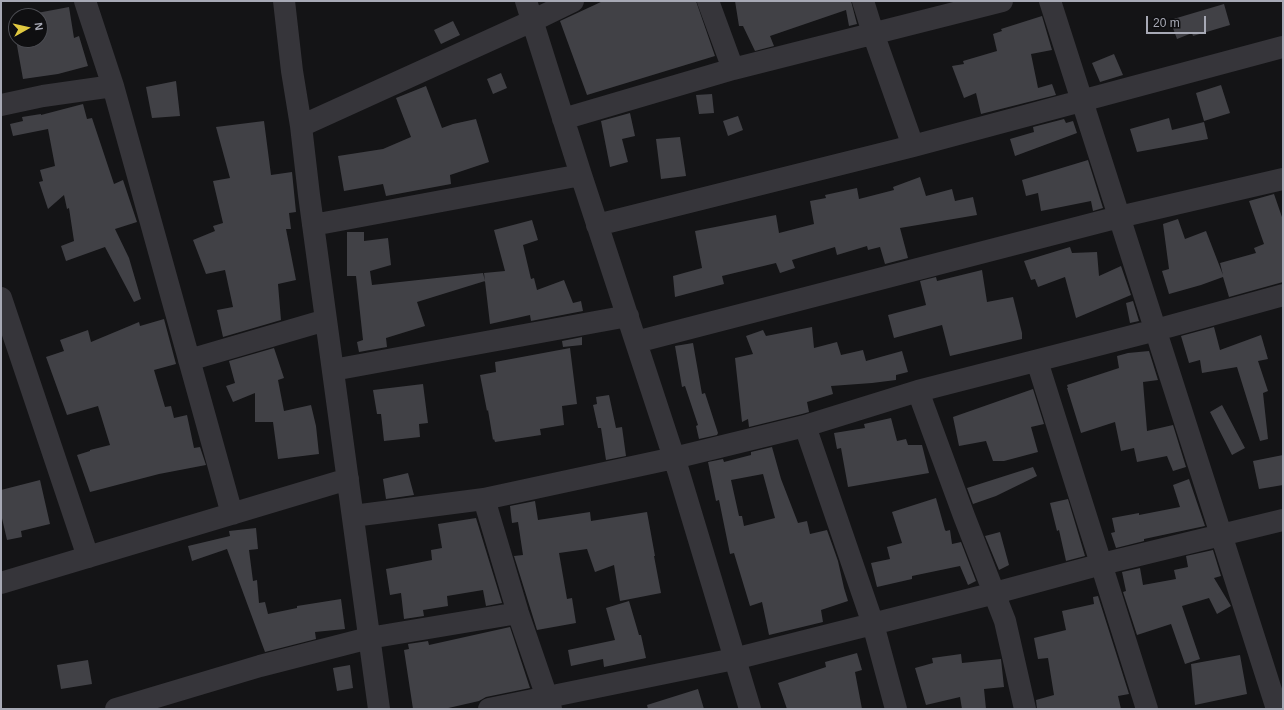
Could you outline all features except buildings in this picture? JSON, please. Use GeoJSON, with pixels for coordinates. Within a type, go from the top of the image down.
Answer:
{"type":"FeatureCollection","features":[{"type":"Feature","properties":{"kind":"street"},"geometry":{"type":"LineString","coordinates":[[85,1],[113,86],[232,514]]}},
{"type":"Feature","properties":{"kind":"street"},"geometry":{"type":"LineString","coordinates":[[284,1],[292,71],[301,126],[313,225],[379,709]]}},
{"type":"Feature","properties":{"kind":"street"},"geometry":{"type":"LineString","coordinates":[[526,1],[597,225],[674,458],[750,709]]}},
{"type":"Feature","properties":{"kind":"street"},"geometry":{"type":"LineString","coordinates":[[301,126],[573,1]]}},
{"type":"Feature","properties":{"kind":"street"},"geometry":{"type":"LineString","coordinates":[[708,1],[733,69]]}},
{"type":"Feature","properties":{"kind":"street"},"geometry":{"type":"LineString","coordinates":[[863,1],[913,146]]}},
{"type":"Feature","properties":{"kind":"street"},"geometry":{"type":"LineString","coordinates":[[564,119],[733,69],[1002,1]]}},
{"type":"Feature","properties":{"kind":"street"},"geometry":{"type":"LineString","coordinates":[[1050,1],[1277,709]]}},
{"type":"Feature","properties":{"kind":"street"},"geometry":{"type":"LineString","coordinates":[[597,225],[913,146],[1283,47]]}},
{"type":"Feature","properties":{"kind":"street"},"geometry":{"type":"LineString","coordinates":[[1,105],[43,96],[113,86]]}},
{"type":"Feature","properties":{"kind":"street"},"geometry":{"type":"LineString","coordinates":[[313,225],[581,174]]}},
{"type":"Feature","properties":{"kind":"street"},"geometry":{"type":"LineString","coordinates":[[636,342],[1119,216],[1283,179]]}},
{"type":"Feature","properties":{"kind":"street"},"geometry":{"type":"LineString","coordinates":[[352,516],[484,499],[674,458],[806,426],[918,391],[1156,330],[1283,295]]}},
{"type":"Feature","properties":{"kind":"street"},"geometry":{"type":"LineString","coordinates":[[1,298],[88,557]]}},
{"type":"Feature","properties":{"kind":"street"},"geometry":{"type":"LineString","coordinates":[[333,370],[628,316]]}},
{"type":"Feature","properties":{"kind":"street"},"geometry":{"type":"LineString","coordinates":[[189,360],[326,320]]}},
{"type":"Feature","properties":{"kind":"street"},"geometry":{"type":"LineString","coordinates":[[1037,361],[1147,709]]}},
{"type":"Feature","properties":{"kind":"street"},"geometry":{"type":"LineString","coordinates":[[918,391],[1005,621],[1025,709]]}},
{"type":"Feature","properties":{"kind":"street"},"geometry":{"type":"LineString","coordinates":[[806,426],[873,624],[896,709]]}},
{"type":"Feature","properties":{"kind":"street"},"geometry":{"type":"LineString","coordinates":[[1,583],[348,479]]}},
{"type":"Feature","properties":{"kind":"street"},"geometry":{"type":"LineString","coordinates":[[484,499],[518,613],[550,703]]}},
{"type":"Feature","properties":{"kind":"street"},"geometry":{"type":"LineString","coordinates":[[489,709],[550,703],[734,659],[995,593],[1102,564],[1283,520]]}},
{"type":"Feature","properties":{"kind":"street"},"geometry":{"type":"LineString","coordinates":[[116,709],[260,666],[369,638],[518,613]]}}]}
